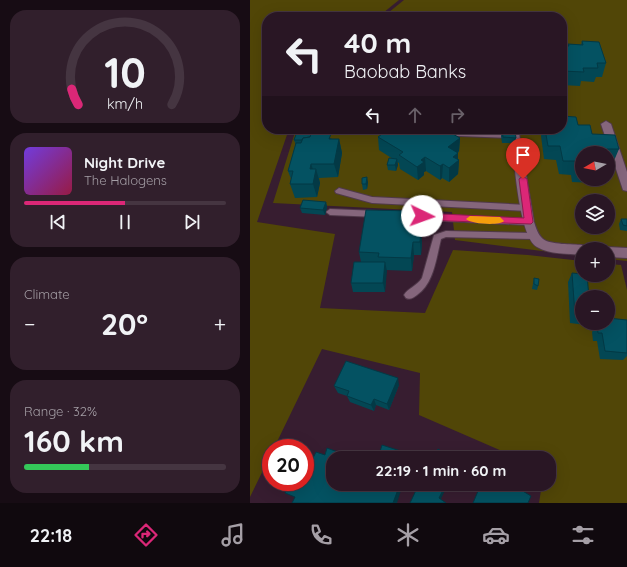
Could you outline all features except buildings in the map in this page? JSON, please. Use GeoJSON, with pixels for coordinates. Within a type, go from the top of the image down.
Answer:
{"type":"FeatureCollection","features":[{"type":"Feature","properties":{"kind":"street"},"geometry":{"type":"LineString","coordinates":[[606,124],[627,187]]}},
{"type":"Feature","properties":{"kind":"street"},"geometry":{"type":"LineString","coordinates":[[516,134],[528,222],[534,236],[539,243],[548,247],[575,249]]}},
{"type":"Feature","properties":{"kind":"street"},"geometry":{"type":"LineString","coordinates":[[615,252],[627,253]]}},
{"type":"Feature","properties":{"kind":"lane"},"geometry":{"type":"LineString","coordinates":[[339,191],[372,200],[527,208]]}},
{"type":"Feature","properties":{"kind":"lane"},"geometry":{"type":"LineString","coordinates":[[330,212],[528,222]]}},
{"type":"Feature","properties":{"kind":"lane"},"geometry":{"type":"LineString","coordinates":[[409,295],[421,287],[426,279],[437,237],[446,234],[534,236]]}},
{"type":"Feature","properties":{"kind":"shaded area"},"geometry":{"type":"Polygon","coordinates":[[[250,0],[399,0],[384,12],[262,12],[262,134],[287,134],[257,222],[335,234],[320,308],[425,313],[453,250],[528,255],[575,260],[575,282],[615,282],[615,265],[621,265],[627,290],[627,503],[539,503],[541,491],[556,491],[556,451],[502,451],[419,415],[420,373],[322,349],[278,439],[262,439],[262,472],[250,497],[250,0]]]}},
{"type":"Feature","properties":{"kind":"shaded area"},"geometry":{"type":"Polygon","coordinates":[[[404,0],[627,0],[627,261],[615,260],[615,242],[575,242],[575,255],[455,240],[452,212],[273,203],[294,134],[567,134],[567,12],[389,12],[404,0]]]}},
{"type":"Feature","properties":{"kind":"slow traffic"},"geometry":{"type":"LineString","coordinates":[[470,219],[500,221]]}},
{"type":"Feature","properties":{"kind":"route"},"geometry":{"type":"LineString","coordinates":[[422,216],[528,222],[523,179]]}}]}
